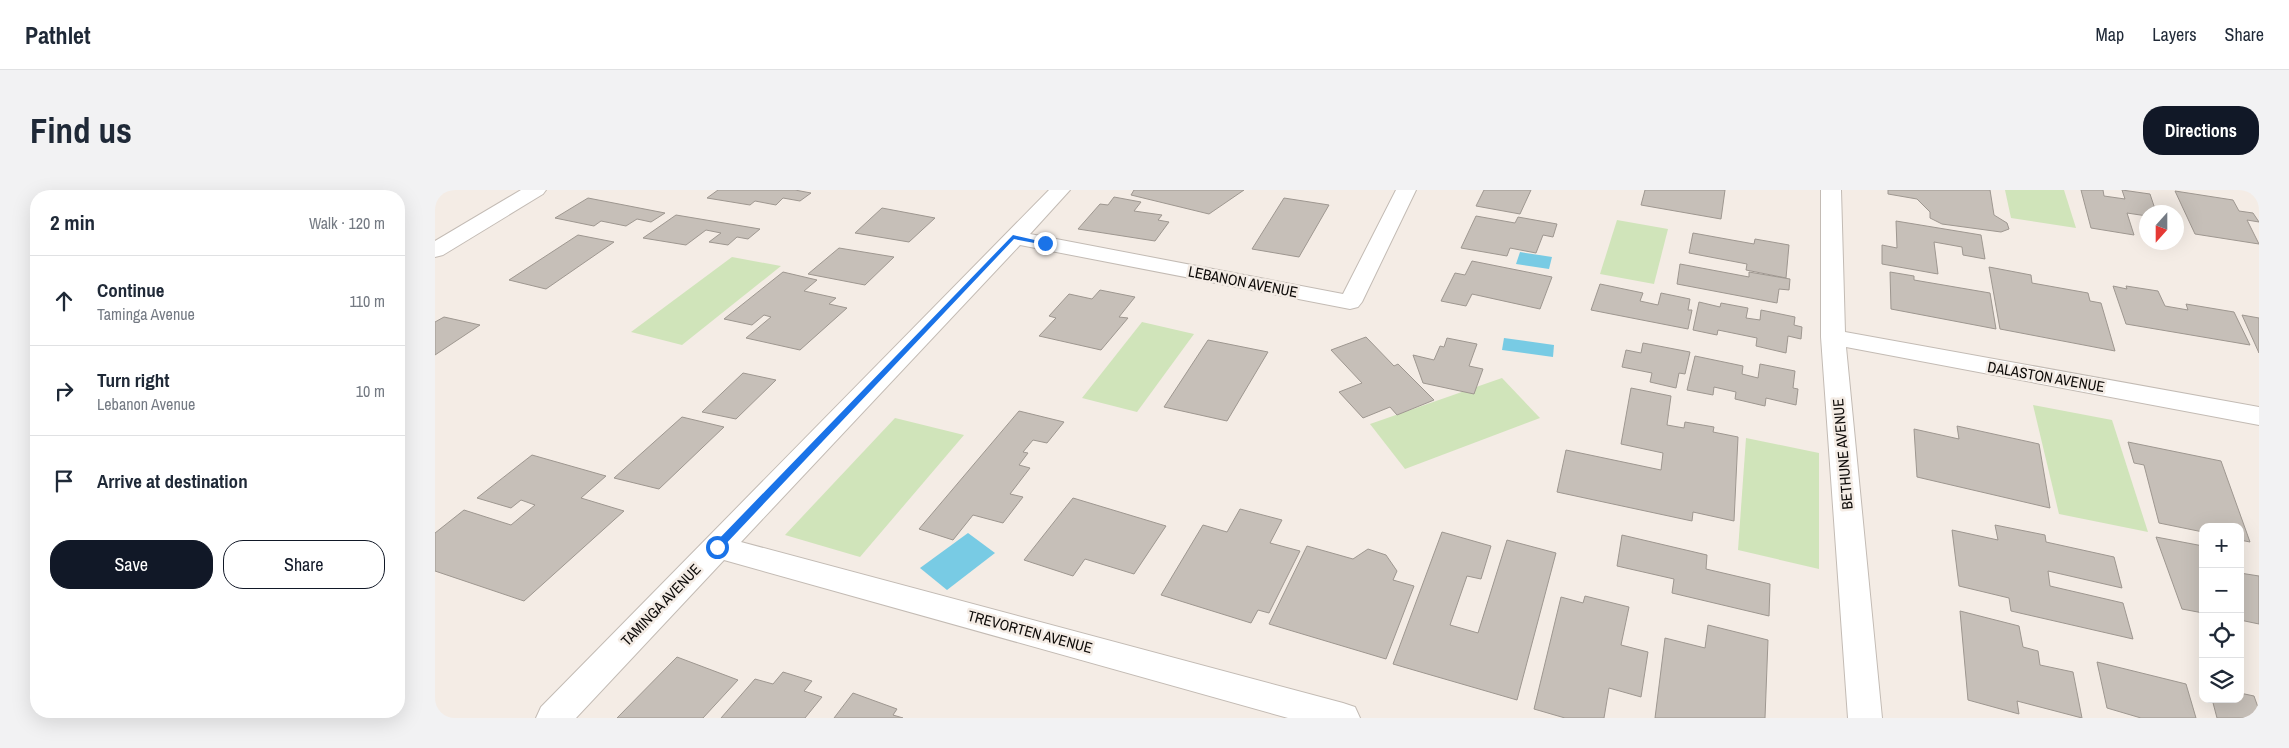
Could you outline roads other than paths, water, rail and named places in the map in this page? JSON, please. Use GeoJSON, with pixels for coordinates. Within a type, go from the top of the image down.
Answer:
{"type":"FeatureCollection","features":[{"type":"Feature","properties":{"kind":"main road"},"geometry":{"type":"LineString","coordinates":[[435,228],[501,190]]}},
{"type":"Feature","properties":{"kind":"main road"},"geometry":{"type":"LineString","coordinates":[[435,250],[536,190]]}},
{"type":"Feature","properties":{"kind":"main road","name":"TAMINGA AVENUE"},"geometry":{"type":"LineString","coordinates":[[553,718],[1060,190]]}},
{"type":"Feature","properties":{"kind":"main road","name":"LEBANON AVENUE"},"geometry":{"type":"LineString","coordinates":[[1013,237],[1350,302],[1407,190]]}},
{"type":"Feature","properties":{"kind":"main road","name":"BETHUNE AVENUE"},"geometry":{"type":"LineString","coordinates":[[1831,190],[1833,338],[1865,718]]}},
{"type":"Feature","properties":{"kind":"main road","name":"DALASTON AVENUE"},"geometry":{"type":"LineString","coordinates":[[1833,338],[2259,416]]}},
{"type":"Feature","properties":{"kind":"main road","name":"TREVORTEN AVENUE"},"geometry":{"type":"LineString","coordinates":[[717,547],[1343,718]]}},
{"type":"Feature","properties":{"kind":"water"},"geometry":{"type":"Polygon","coordinates":[[[1520,252],[1552,257],[1549,269],[1516,264],[1520,252]]]}},
{"type":"Feature","properties":{"kind":"water"},"geometry":{"type":"Polygon","coordinates":[[[1504,338],[1554,345],[1553,357],[1502,350],[1504,338]]]}},
{"type":"Feature","properties":{"kind":"water"},"geometry":{"type":"Polygon","coordinates":[[[968,533],[995,553],[947,590],[920,568],[968,533]]]}}]}
